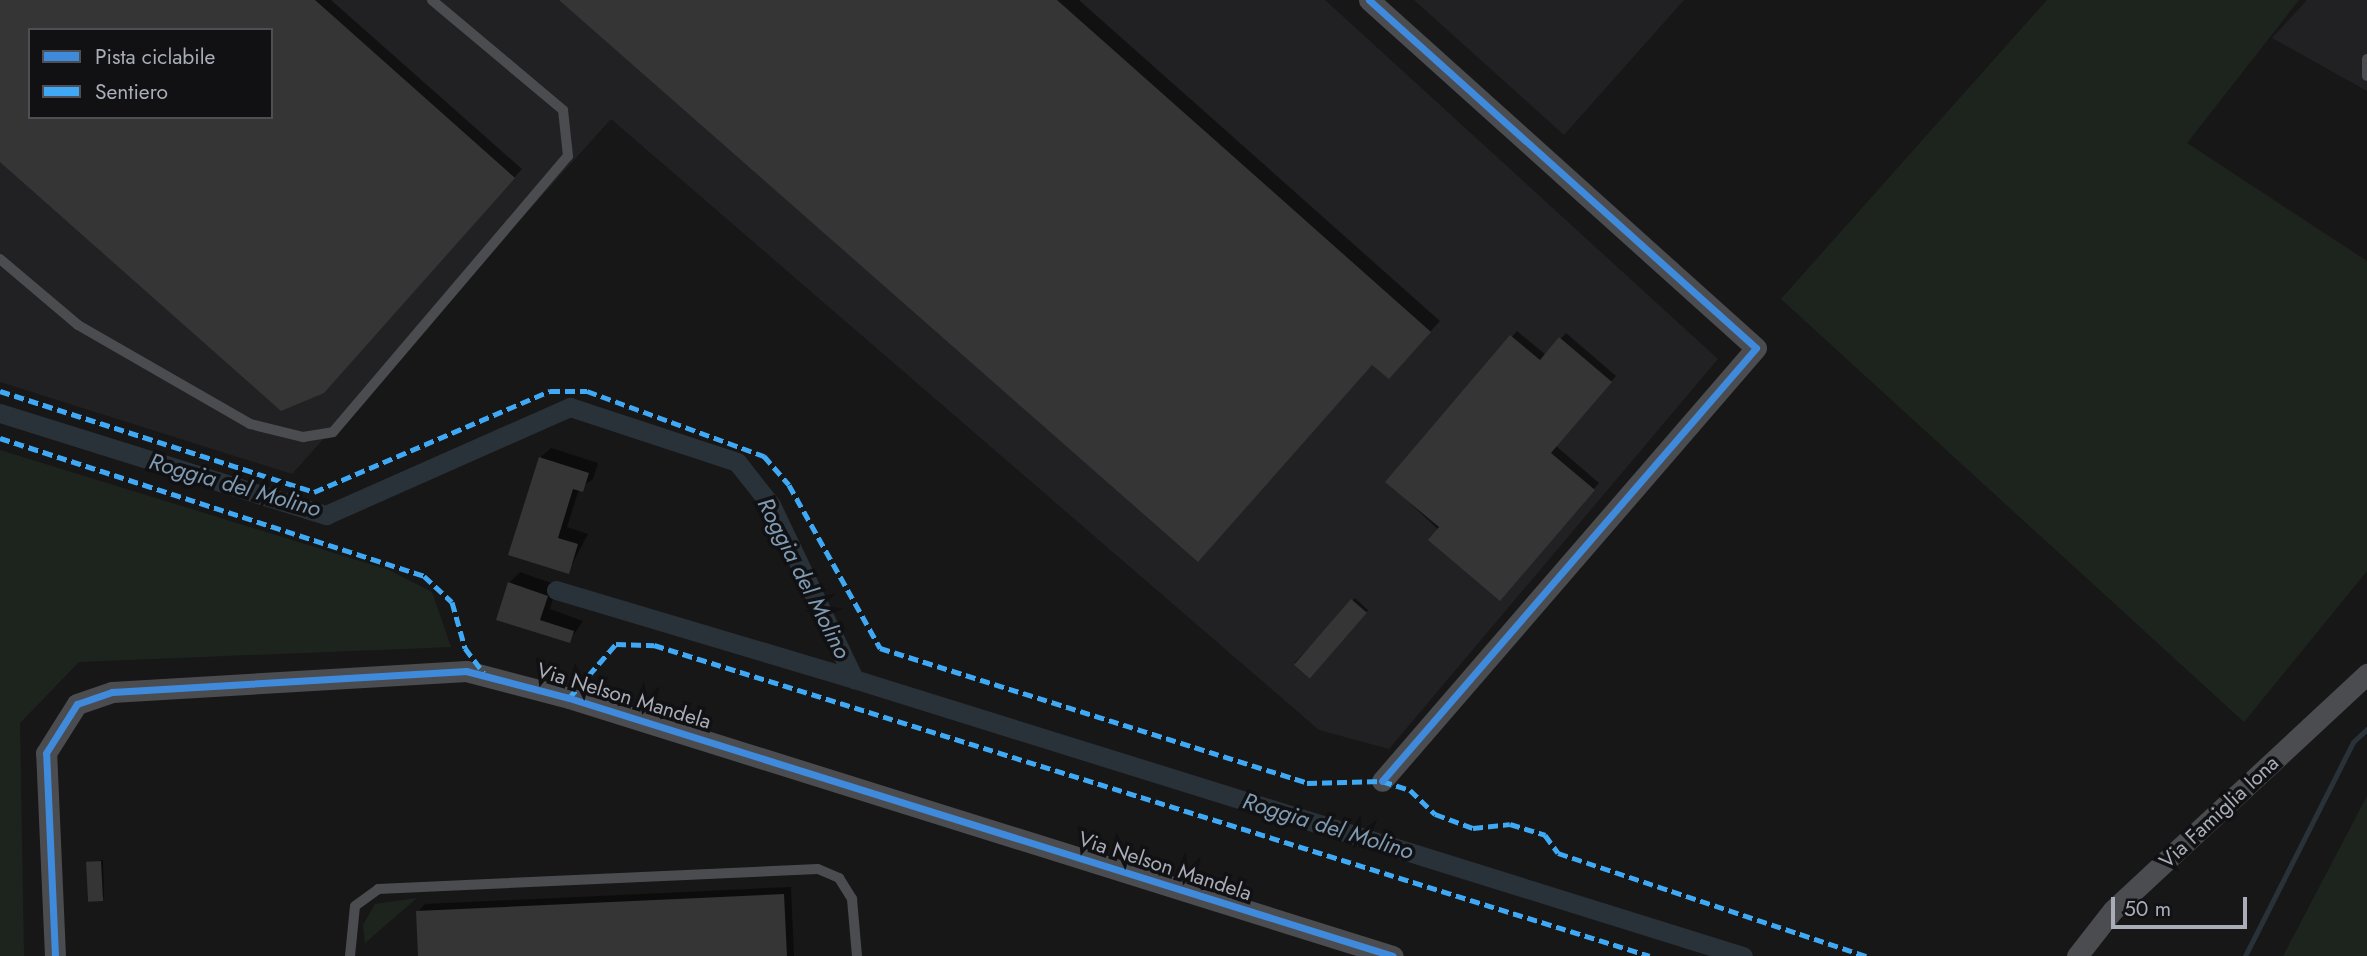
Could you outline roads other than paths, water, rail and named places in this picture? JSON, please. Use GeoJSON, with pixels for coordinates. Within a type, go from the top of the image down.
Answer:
{"type":"FeatureCollection","features":[{"type":"Feature","properties":{"kind":"street"},"geometry":{"type":"LineString","coordinates":[[1368,0],[1756,348],[1382,781]]}},
{"type":"Feature","properties":{"kind":"street","name":"Via Nelson Mandela"},"geometry":{"type":"LineString","coordinates":[[55,956],[46,753],[77,704],[112,692],[466,671],[583,702],[1394,956]]}},
{"type":"Feature","properties":{"kind":"street","name":"Via Famiglia Iona"},"geometry":{"type":"LineString","coordinates":[[2077,956],[2113,910],[2367,674]]}},
{"type":"Feature","properties":{"kind":"lane"},"geometry":{"type":"LineString","coordinates":[[0,259],[78,325],[250,424],[303,437],[333,432],[568,156],[563,110],[432,0]]}},
{"type":"Feature","properties":{"kind":"lane"},"geometry":{"type":"LineString","coordinates":[[2367,59],[2367,76]]}},
{"type":"Feature","properties":{"kind":"lane"},"geometry":{"type":"LineString","coordinates":[[350,956],[355,906],[378,889],[818,869],[839,878],[852,899],[857,956]]}},
{"type":"Feature","properties":{"kind":"waterway","name":"Roggia del Molino"},"geometry":{"type":"LineString","coordinates":[[0,413],[326,515],[570,407],[737,462],[771,505],[854,679],[1743,956]]}},
{"type":"Feature","properties":{"kind":"waterway"},"geometry":{"type":"LineString","coordinates":[[556,590],[854,679]]}},
{"type":"Feature","properties":{"kind":"waterway"},"geometry":{"type":"LineString","coordinates":[[2245,956],[2353,742],[2367,729]]}}]}
